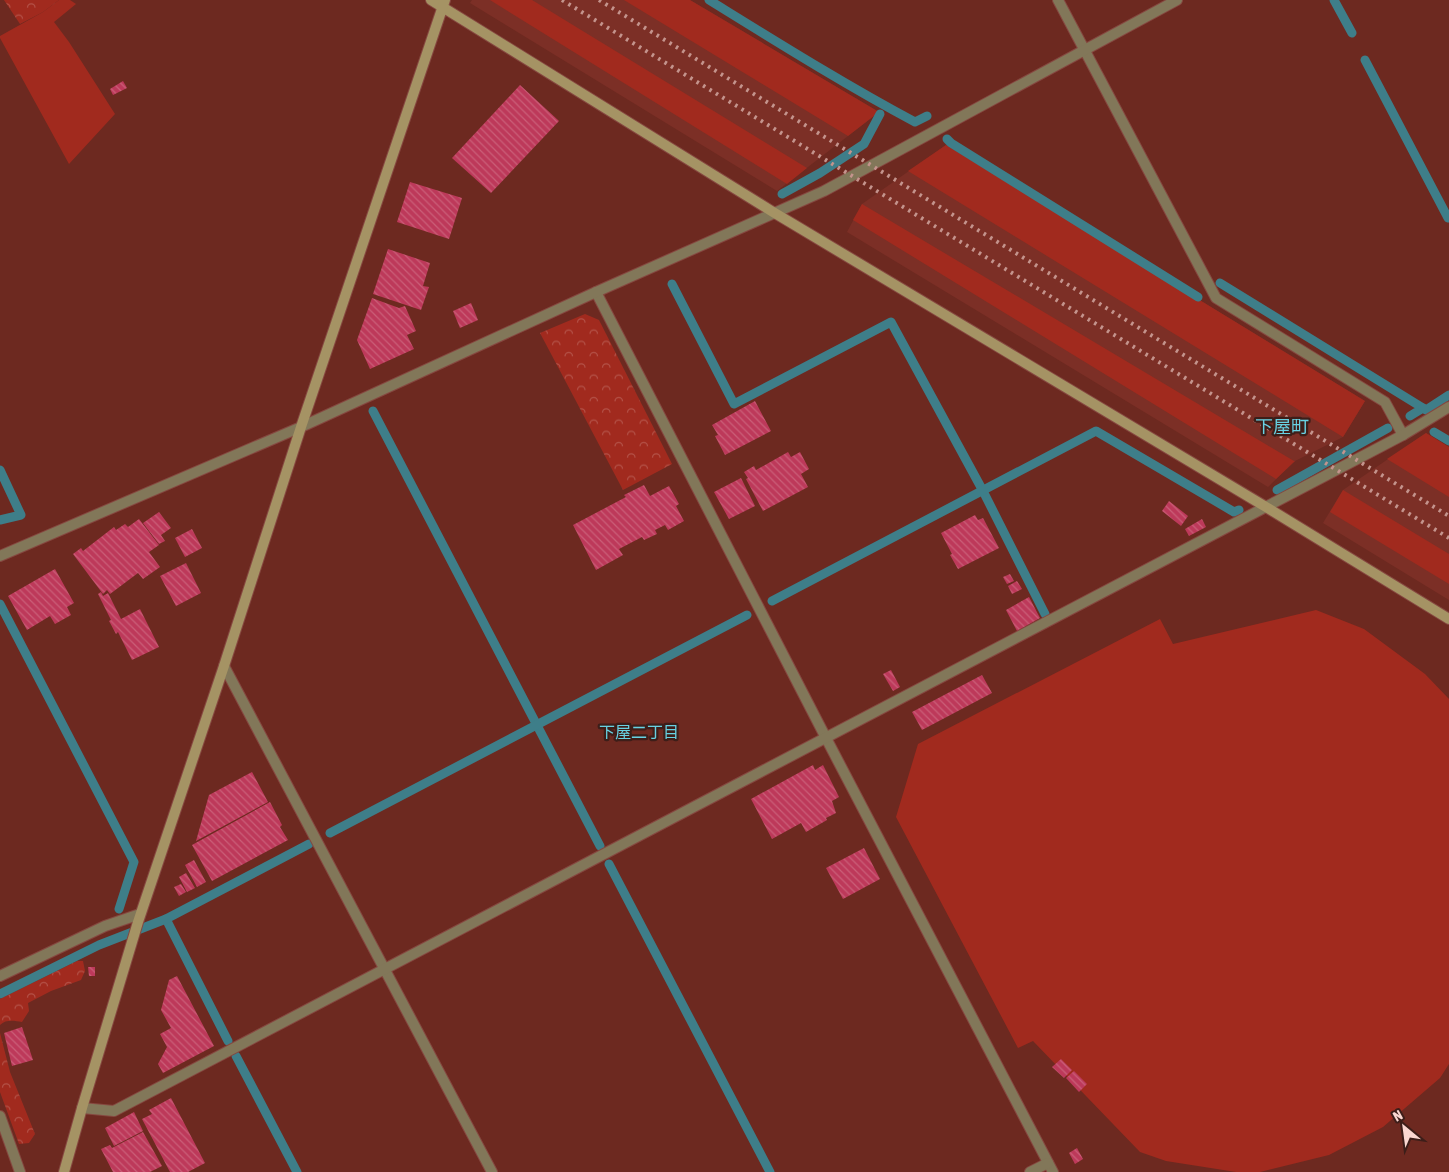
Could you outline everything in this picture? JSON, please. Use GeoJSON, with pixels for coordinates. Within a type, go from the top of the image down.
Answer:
{"type":"FeatureCollection","features":[{"type":"Feature","properties":{"kind":"street"},"geometry":{"type":"LineString","coordinates":[[431,0],[444,4],[773,212],[1449,619]]}},
{"type":"Feature","properties":{"kind":"street"},"geometry":{"type":"LineString","coordinates":[[1058,0],[1216,298],[1385,402],[1403,435]]}},
{"type":"Feature","properties":{"kind":"street"},"geometry":{"type":"LineString","coordinates":[[0,556],[301,427],[824,190],[1177,0]]}},
{"type":"Feature","properties":{"kind":"street"},"geometry":{"type":"LineString","coordinates":[[64,1172],[139,918],[224,666],[301,427],[444,4]]}},
{"type":"Feature","properties":{"kind":"street"},"geometry":{"type":"LineString","coordinates":[[596,292],[826,738],[1051,1167],[1030,1172]]}},
{"type":"Feature","properties":{"kind":"street"},"geometry":{"type":"LineString","coordinates":[[82,1108],[114,1110],[1266,508],[1403,435],[1449,407]]}},
{"type":"Feature","properties":{"kind":"street"},"geometry":{"type":"LineString","coordinates":[[224,666],[492,1172]]}},
{"type":"Feature","properties":{"kind":"street"},"geometry":{"type":"LineString","coordinates":[[0,976],[104,926],[139,918]]}},
{"type":"Feature","properties":{"kind":"street"},"geometry":{"type":"LineString","coordinates":[[0,1116],[20,1172]]}},
{"type":"Feature","properties":{"kind":"shaded area"},"geometry":{"type":"Polygon","coordinates":[[[472,0],[690,0],[879,112],[777,191],[470,3],[472,0]]]}},
{"type":"Feature","properties":{"kind":"shaded area"},"geometry":{"type":"Polygon","coordinates":[[[946,145],[1365,401],[1343,437],[1295,461],[1268,487],[847,232],[862,204],[946,145]]]}},
{"type":"Feature","properties":{"kind":"shaded area"},"geometry":{"type":"Polygon","coordinates":[[[1426,433],[1449,447],[1449,600],[1323,523],[1343,490],[1426,433]]]}},
{"type":"Feature","properties":{"kind":"green space"},"geometry":{"type":"Polygon","coordinates":[[[4,0],[59,0],[43,12],[20,24],[4,0]]]}},
{"type":"Feature","properties":{"kind":"green space"},"geometry":{"type":"Polygon","coordinates":[[[59,0],[70,0],[76,4],[54,22],[115,114],[69,164],[0,38],[0,36],[43,12],[59,0]]]}},
{"type":"Feature","properties":{"kind":"green space"},"geometry":{"type":"Polygon","coordinates":[[[490,0],[532,0],[807,168],[787,184],[490,0]]]}},
{"type":"Feature","properties":{"kind":"green space"},"geometry":{"type":"Polygon","coordinates":[[[624,0],[690,0],[879,112],[848,136],[624,0]]]}},
{"type":"Feature","properties":{"kind":"green space"},"geometry":{"type":"Polygon","coordinates":[[[946,145],[1365,401],[1343,437],[908,171],[946,145]]]}},
{"type":"Feature","properties":{"kind":"green space"},"geometry":{"type":"Polygon","coordinates":[[[862,204],[1295,461],[1276,479],[853,220],[862,204]]]}},
{"type":"Feature","properties":{"kind":"green space"},"geometry":{"type":"Polygon","coordinates":[[[585,314],[599,320],[672,464],[623,490],[540,333],[585,314]]]}},
{"type":"Feature","properties":{"kind":"green space"},"geometry":{"type":"Polygon","coordinates":[[[1426,433],[1449,447],[1449,497],[1387,459],[1426,433]]]}},
{"type":"Feature","properties":{"kind":"green space"},"geometry":{"type":"Polygon","coordinates":[[[1343,490],[1449,554],[1449,584],[1330,512],[1343,490]]]}},
{"type":"Feature","properties":{"kind":"green space"},"geometry":{"type":"Polygon","coordinates":[[[1316,610],[1364,629],[1425,674],[1449,699],[1449,1064],[1440,1078],[1383,1127],[1329,1155],[1260,1172],[1236,1172],[1166,1161],[1140,1152],[1033,1041],[1018,1048],[896,817],[918,744],[1160,619],[1173,644],[1316,610]]]}},
{"type":"Feature","properties":{"kind":"green space"},"geometry":{"type":"Polygon","coordinates":[[[77,961],[83,961],[85,971],[81,980],[51,991],[28,1003],[29,1011],[22,1022],[8,1021],[0,1025],[0,999],[77,961]]]}},
{"type":"Feature","properties":{"kind":"green space"},"geometry":{"type":"Polygon","coordinates":[[[0,1033],[10,1072],[35,1134],[29,1143],[19,1144],[0,1092],[0,1033]]]}},
{"type":"Feature","properties":{"kind":"building"},"geometry":{"type":"Polygon","coordinates":[[[123,81],[127,88],[113,95],[110,89],[123,81]]]}},
{"type":"Feature","properties":{"kind":"building"},"geometry":{"type":"Polygon","coordinates":[[[520,85],[559,121],[491,193],[452,158],[520,85]]]}},
{"type":"Feature","properties":{"kind":"building"},"geometry":{"type":"Polygon","coordinates":[[[410,182],[462,198],[449,239],[397,222],[410,182]]]}},
{"type":"Feature","properties":{"kind":"building"},"geometry":{"type":"Polygon","coordinates":[[[388,249],[430,263],[423,286],[429,287],[421,310],[373,294],[388,249]]]}},
{"type":"Feature","properties":{"kind":"building"},"geometry":{"type":"Polygon","coordinates":[[[372,298],[399,308],[405,306],[416,331],[407,335],[414,349],[370,369],[357,340],[372,298]]]}},
{"type":"Feature","properties":{"kind":"building"},"geometry":{"type":"Polygon","coordinates":[[[471,303],[478,320],[460,328],[453,311],[471,303]]]}},
{"type":"Feature","properties":{"kind":"building"},"geometry":{"type":"Polygon","coordinates":[[[755,401],[771,431],[725,455],[715,436],[718,435],[712,425],[755,401]]]}},
{"type":"Feature","properties":{"kind":"building"},"geometry":{"type":"Polygon","coordinates":[[[788,452],[791,457],[800,452],[809,469],[801,474],[808,487],[763,511],[744,472],[754,466],[756,470],[788,452]]]}},
{"type":"Feature","properties":{"kind":"building"},"geometry":{"type":"Polygon","coordinates":[[[741,478],[755,506],[729,519],[714,492],[741,478]]]}},
{"type":"Feature","properties":{"kind":"building"},"geometry":{"type":"Polygon","coordinates":[[[644,485],[650,496],[669,486],[679,504],[676,506],[684,521],[668,530],[665,525],[655,530],[657,534],[644,540],[642,537],[619,549],[623,555],[596,570],[573,525],[626,497],[624,495],[644,485]]]}},
{"type":"Feature","properties":{"kind":"building"},"geometry":{"type":"Polygon","coordinates":[[[1169,501],[1188,516],[1181,526],[1162,511],[1169,501]]]}},
{"type":"Feature","properties":{"kind":"building"},"geometry":{"type":"Polygon","coordinates":[[[159,512],[171,528],[161,535],[165,541],[159,544],[143,523],[159,512]]]}},
{"type":"Feature","properties":{"kind":"building"},"geometry":{"type":"Polygon","coordinates":[[[975,515],[978,520],[983,518],[999,548],[958,569],[941,533],[975,515]]]}},
{"type":"Feature","properties":{"kind":"building"},"geometry":{"type":"Polygon","coordinates":[[[139,519],[159,545],[149,552],[160,567],[143,579],[138,573],[110,594],[107,590],[103,594],[73,554],[81,548],[83,551],[114,527],[116,530],[125,524],[128,527],[139,519]]]}},
{"type":"Feature","properties":{"kind":"building"},"geometry":{"type":"Polygon","coordinates":[[[1202,519],[1206,527],[1189,536],[1185,529],[1202,519]]]}},
{"type":"Feature","properties":{"kind":"building"},"geometry":{"type":"Polygon","coordinates":[[[192,529],[202,548],[185,557],[175,538],[192,529]]]}},
{"type":"Feature","properties":{"kind":"building"},"geometry":{"type":"Polygon","coordinates":[[[186,563],[201,593],[176,606],[160,576],[186,563]]]}},
{"type":"Feature","properties":{"kind":"building"},"geometry":{"type":"Polygon","coordinates":[[[55,569],[74,603],[67,607],[71,615],[55,624],[50,616],[27,630],[8,596],[55,569]]]}},
{"type":"Feature","properties":{"kind":"building"},"geometry":{"type":"Polygon","coordinates":[[[1010,574],[1014,581],[1007,584],[1003,577],[1010,574]]]}},
{"type":"Feature","properties":{"kind":"building"},"geometry":{"type":"Polygon","coordinates":[[[1017,581],[1022,589],[1012,594],[1008,586],[1017,581]]]}},
{"type":"Feature","properties":{"kind":"building"},"geometry":{"type":"Polygon","coordinates":[[[101,592],[103,596],[108,593],[121,619],[140,609],[159,647],[132,660],[118,632],[116,634],[109,621],[111,620],[98,594],[101,592]]]}},
{"type":"Feature","properties":{"kind":"building"},"geometry":{"type":"Polygon","coordinates":[[[1029,597],[1040,618],[1017,631],[1006,610],[1029,597]]]}},
{"type":"Feature","properties":{"kind":"building"},"geometry":{"type":"Polygon","coordinates":[[[891,670],[900,687],[893,691],[883,674],[891,670]]]}},
{"type":"Feature","properties":{"kind":"building"},"geometry":{"type":"Polygon","coordinates":[[[982,675],[992,693],[922,730],[912,712],[982,675]]]}},
{"type":"Feature","properties":{"kind":"building"},"geometry":{"type":"Polygon","coordinates":[[[813,765],[815,770],[823,765],[839,797],[832,801],[836,813],[806,832],[801,823],[772,839],[751,799],[813,765]]]}},
{"type":"Feature","properties":{"kind":"building"},"geometry":{"type":"Polygon","coordinates":[[[252,772],[268,802],[196,841],[209,795],[252,772]]]}},
{"type":"Feature","properties":{"kind":"building"},"geometry":{"type":"Polygon","coordinates":[[[270,802],[282,825],[280,827],[288,840],[212,881],[192,845],[270,802]]]}},
{"type":"Feature","properties":{"kind":"building"},"geometry":{"type":"Polygon","coordinates":[[[864,848],[880,879],[843,899],[826,868],[864,848]]]}},
{"type":"Feature","properties":{"kind":"building"},"geometry":{"type":"Polygon","coordinates":[[[194,860],[206,882],[197,887],[185,865],[194,860]]]}},
{"type":"Feature","properties":{"kind":"building"},"geometry":{"type":"Polygon","coordinates":[[[186,873],[195,888],[187,892],[179,877],[186,873]]]}},
{"type":"Feature","properties":{"kind":"building"},"geometry":{"type":"Polygon","coordinates":[[[181,884],[186,892],[179,896],[174,887],[181,884]]]}},
{"type":"Feature","properties":{"kind":"building"},"geometry":{"type":"Polygon","coordinates":[[[88,967],[95,967],[95,976],[89,976],[88,967]]]}},
{"type":"Feature","properties":{"kind":"building"},"geometry":{"type":"Polygon","coordinates":[[[177,976],[214,1046],[163,1073],[158,1064],[167,1047],[160,1034],[171,1028],[161,1010],[169,980],[177,976]]]}},
{"type":"Feature","properties":{"kind":"building"},"geometry":{"type":"Polygon","coordinates":[[[22,1027],[33,1060],[12,1066],[4,1033],[22,1027]]]}},
{"type":"Feature","properties":{"kind":"building"},"geometry":{"type":"Polygon","coordinates":[[[1061,1059],[1072,1070],[1064,1078],[1052,1067],[1061,1059]]]}},
{"type":"Feature","properties":{"kind":"building"},"geometry":{"type":"Polygon","coordinates":[[[1074,1071],[1087,1084],[1079,1092],[1066,1078],[1074,1071]]]}},
{"type":"Feature","properties":{"kind":"building"},"geometry":{"type":"Polygon","coordinates":[[[171,1098],[205,1163],[188,1172],[170,1172],[142,1119],[152,1114],[149,1110],[171,1098]]]}},
{"type":"Feature","properties":{"kind":"building"},"geometry":{"type":"Polygon","coordinates":[[[134,1112],[143,1131],[114,1146],[105,1128],[134,1112]]]}},
{"type":"Feature","properties":{"kind":"building"},"geometry":{"type":"Polygon","coordinates":[[[143,1132],[162,1166],[150,1172],[113,1172],[101,1149],[110,1145],[112,1148],[143,1132]]]}},
{"type":"Feature","properties":{"kind":"building"},"geometry":{"type":"Polygon","coordinates":[[[1077,1148],[1083,1159],[1075,1164],[1069,1153],[1077,1148]]]}},
{"type":"Feature","properties":{"kind":"waterway"},"geometry":{"type":"LineString","coordinates":[[709,0],[837,78],[915,122],[927,116]]}},
{"type":"Feature","properties":{"kind":"waterway"},"geometry":{"type":"LineString","coordinates":[[1334,0],[1352,33]]}},
{"type":"Feature","properties":{"kind":"waterway"},"geometry":{"type":"LineString","coordinates":[[1365,60],[1448,218]]}},
{"type":"Feature","properties":{"kind":"waterway"},"geometry":{"type":"LineString","coordinates":[[782,194],[820,173],[864,144],[880,114]]}},
{"type":"Feature","properties":{"kind":"waterway"},"geometry":{"type":"LineString","coordinates":[[947,139],[1198,297]]}},
{"type":"Feature","properties":{"kind":"waterway"},"geometry":{"type":"LineString","coordinates":[[1220,283],[1423,408],[1410,416]]}},
{"type":"Feature","properties":{"kind":"waterway"},"geometry":{"type":"LineString","coordinates":[[672,284],[734,404],[891,322],[983,491],[1045,614]]}},
{"type":"Feature","properties":{"kind":"waterway"},"geometry":{"type":"LineString","coordinates":[[1423,408],[1426,410],[1449,395]]}},
{"type":"Feature","properties":{"kind":"waterway"},"geometry":{"type":"LineString","coordinates":[[373,411],[600,846]]}},
{"type":"Feature","properties":{"kind":"waterway"},"geometry":{"type":"LineString","coordinates":[[1277,490],[1388,428]]}},
{"type":"Feature","properties":{"kind":"waterway"},"geometry":{"type":"LineString","coordinates":[[772,601],[1096,431],[1234,512],[1239,510]]}},
{"type":"Feature","properties":{"kind":"waterway"},"geometry":{"type":"LineString","coordinates":[[1434,432],[1449,441]]}},
{"type":"Feature","properties":{"kind":"waterway"},"geometry":{"type":"LineString","coordinates":[[0,470],[21,515],[0,520]]}},
{"type":"Feature","properties":{"kind":"waterway"},"geometry":{"type":"LineString","coordinates":[[0,604],[134,862],[119,909]]}},
{"type":"Feature","properties":{"kind":"waterway"},"geometry":{"type":"LineString","coordinates":[[330,833],[747,615]]}},
{"type":"Feature","properties":{"kind":"waterway"},"geometry":{"type":"LineString","coordinates":[[0,994],[99,945],[166,919],[309,844]]}},
{"type":"Feature","properties":{"kind":"waterway"},"geometry":{"type":"LineString","coordinates":[[609,864],[770,1172]]}},
{"type":"Feature","properties":{"kind":"waterway"},"geometry":{"type":"LineString","coordinates":[[166,919],[228,1041]]}},
{"type":"Feature","properties":{"kind":"waterway"},"geometry":{"type":"LineString","coordinates":[[236,1056],[297,1172]]}},
{"type":"Feature","properties":{"kind":"railway"},"geometry":{"type":"LineString","coordinates":[[562,0],[1449,538]]}},
{"type":"Feature","properties":{"kind":"railway"},"geometry":{"type":"LineString","coordinates":[[599,0],[1449,516]]}},
{"type":"Feature","properties":{"kind":"district","name":"下屋町"},"geometry":{"type":"Point","coordinates":[1282,427]}},
{"type":"Feature","properties":{"kind":"district","name":"下屋二丁目"},"geometry":{"type":"Point","coordinates":[639,732]}}]}
